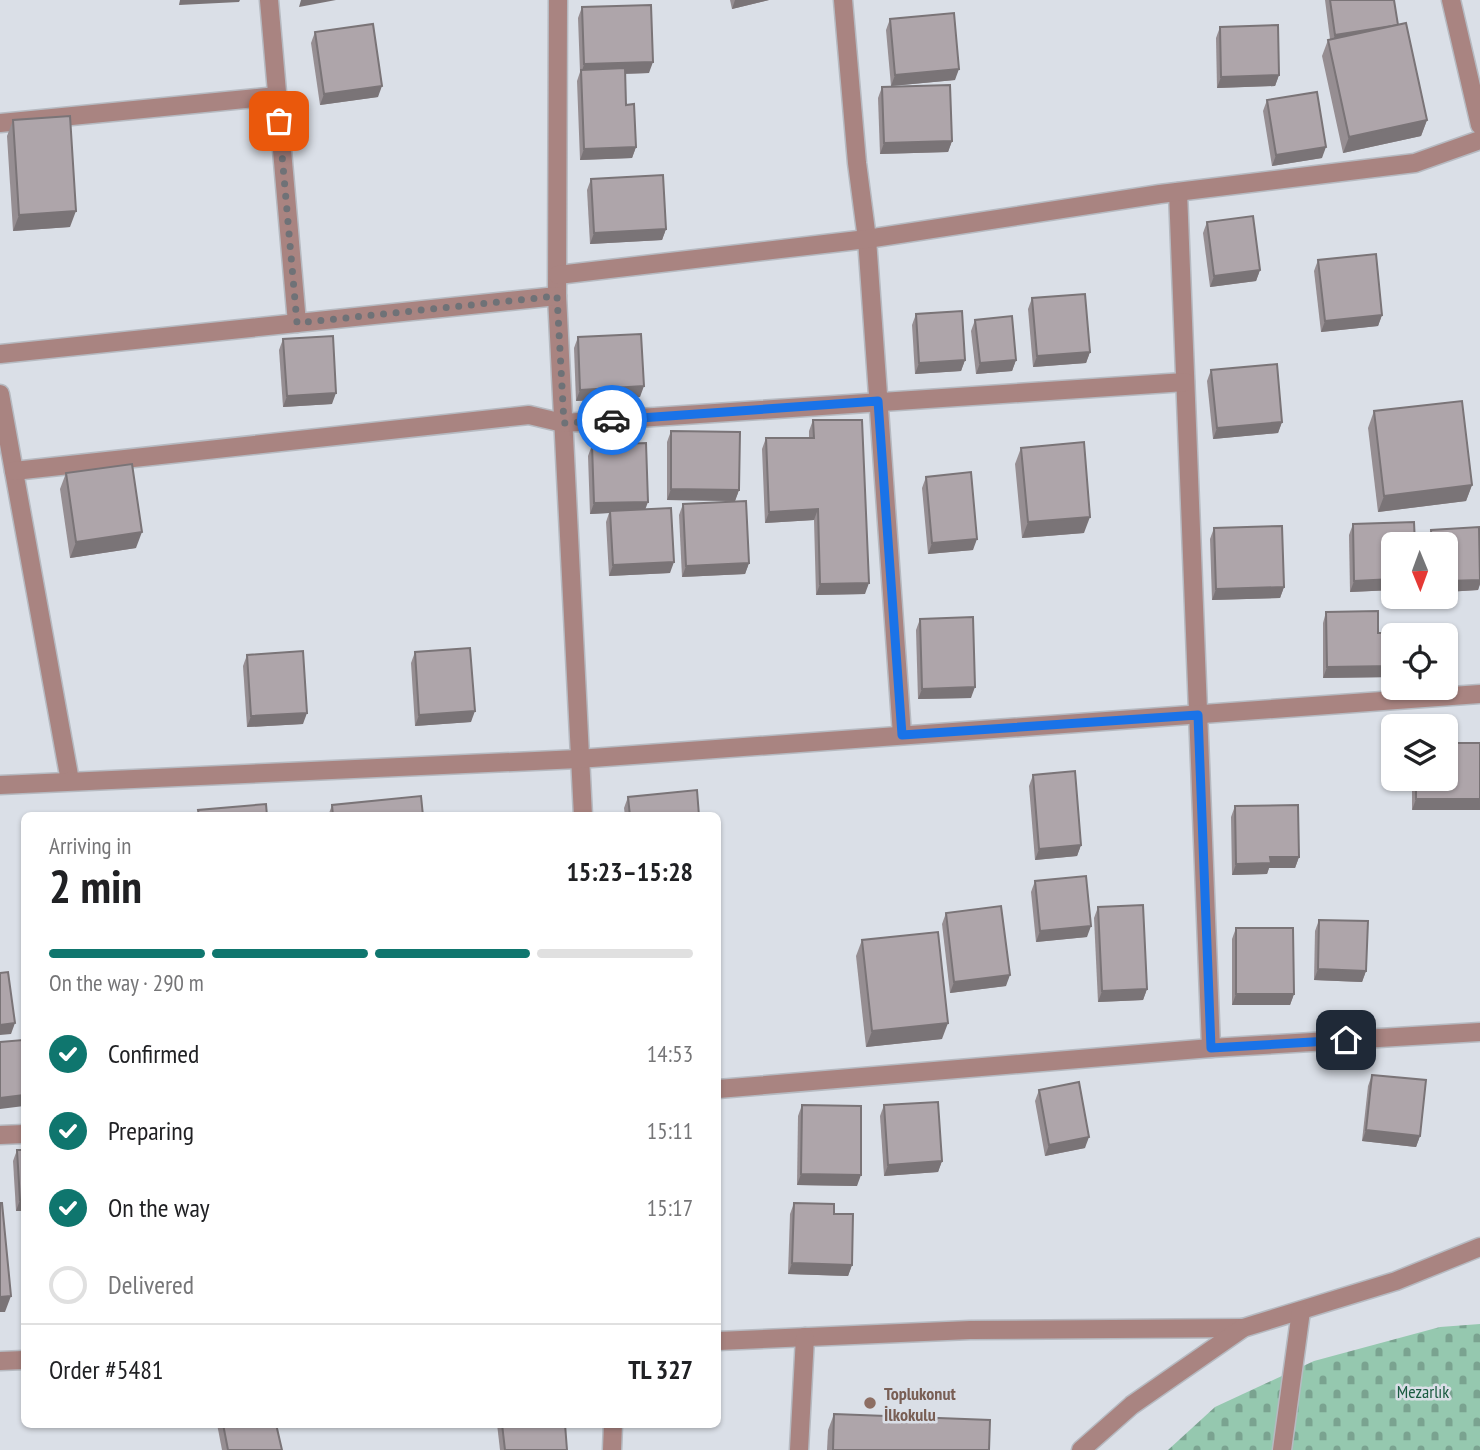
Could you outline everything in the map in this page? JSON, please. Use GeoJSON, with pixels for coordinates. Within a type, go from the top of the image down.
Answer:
{"type":"FeatureCollection","features":[{"type":"Feature","properties":{"kind":"street"},"geometry":{"type":"LineString","coordinates":[[269,0],[297,323]]}},
{"type":"Feature","properties":{"kind":"street"},"geometry":{"type":"LineString","coordinates":[[558,0],[557,296],[583,812]]}},
{"type":"Feature","properties":{"kind":"street"},"geometry":{"type":"LineString","coordinates":[[843,0],[857,163],[867,239],[902,735]]}},
{"type":"Feature","properties":{"kind":"street"},"geometry":{"type":"LineString","coordinates":[[1451,0],[1480,125]]}},
{"type":"Feature","properties":{"kind":"street"},"geometry":{"type":"LineString","coordinates":[[0,122],[277,96]]}},
{"type":"Feature","properties":{"kind":"street"},"geometry":{"type":"LineString","coordinates":[[558,275],[867,239],[1178,192],[1415,163],[1480,140]]}},
{"type":"Feature","properties":{"kind":"street"},"geometry":{"type":"LineString","coordinates":[[1178,192],[1211,1048]]}},
{"type":"Feature","properties":{"kind":"street"},"geometry":{"type":"LineString","coordinates":[[0,354],[557,296]]}},
{"type":"Feature","properties":{"kind":"street"},"geometry":{"type":"LineString","coordinates":[[13,471],[529,415],[564,423],[1185,382]]}},
{"type":"Feature","properties":{"kind":"street"},"geometry":{"type":"LineString","coordinates":[[0,394],[70,781]]}},
{"type":"Feature","properties":{"kind":"street"},"geometry":{"type":"LineString","coordinates":[[0,785],[578,759],[1480,694]]}},
{"type":"Feature","properties":{"kind":"street"},"geometry":{"type":"LineString","coordinates":[[721,1089],[1211,1048],[1480,1032]]}},
{"type":"Feature","properties":{"kind":"street"},"geometry":{"type":"LineString","coordinates":[[0,1135],[21,1134]]}},
{"type":"Feature","properties":{"kind":"street"},"geometry":{"type":"LineString","coordinates":[[721,1341],[970,1330],[1243,1328],[1396,1281],[1480,1247]]}},
{"type":"Feature","properties":{"kind":"street"},"geometry":{"type":"LineString","coordinates":[[1282,1450],[1301,1311]]}},
{"type":"Feature","properties":{"kind":"street"},"geometry":{"type":"LineString","coordinates":[[1081,1450],[1132,1405],[1243,1328]]}},
{"type":"Feature","properties":{"kind":"street"},"geometry":{"type":"LineString","coordinates":[[799,1450],[805,1338]]}},
{"type":"Feature","properties":{"kind":"street"},"geometry":{"type":"LineString","coordinates":[[0,1361],[21,1360]]}},
{"type":"Feature","properties":{"kind":"street"},"geometry":{"type":"LineString","coordinates":[[612,1450],[613,1428]]}},
{"type":"Feature","properties":{"kind":"green space","name":"Mezarlık"},"geometry":{"type":"Polygon","coordinates":[[[1480,1324],[1480,1450],[1168,1450],[1215,1407],[1314,1361],[1440,1327],[1480,1324]]]}},
{"type":"Feature","properties":{"kind":"building"},"geometry":{"type":"Polygon","coordinates":[[[1330,0],[1394,0],[1398,25],[1335,35],[1330,0]]]}},
{"type":"Feature","properties":{"kind":"building"},"geometry":{"type":"Polygon","coordinates":[[[651,5],[653,62],[584,64],[582,7],[651,5]]]}},
{"type":"Feature","properties":{"kind":"building"},"geometry":{"type":"Polygon","coordinates":[[[954,13],[959,69],[895,75],[890,19],[954,13]]]}},
{"type":"Feature","properties":{"kind":"building"},"geometry":{"type":"Polygon","coordinates":[[[1406,23],[1427,120],[1349,137],[1328,40],[1406,23]]]}},
{"type":"Feature","properties":{"kind":"building"},"geometry":{"type":"Polygon","coordinates":[[[373,24],[382,86],[324,94],[315,32],[373,24]]]}},
{"type":"Feature","properties":{"kind":"building"},"geometry":{"type":"Polygon","coordinates":[[[1278,25],[1279,75],[1221,77],[1220,27],[1278,25]]]}},
{"type":"Feature","properties":{"kind":"building"},"geometry":{"type":"Polygon","coordinates":[[[625,68],[626,105],[634,104],[636,147],[584,149],[581,70],[625,68]]]}},
{"type":"Feature","properties":{"kind":"building"},"geometry":{"type":"Polygon","coordinates":[[[950,85],[952,141],[884,143],[882,87],[950,85]]]}},
{"type":"Feature","properties":{"kind":"building"},"geometry":{"type":"Polygon","coordinates":[[[1317,92],[1326,147],[1276,155],[1267,100],[1317,92]]]}},
{"type":"Feature","properties":{"kind":"building"},"geometry":{"type":"Polygon","coordinates":[[[70,116],[76,211],[19,215],[13,120],[70,116]]]}},
{"type":"Feature","properties":{"kind":"building"},"geometry":{"type":"Polygon","coordinates":[[[663,175],[666,229],[594,233],[591,179],[663,175]]]}},
{"type":"Feature","properties":{"kind":"building"},"geometry":{"type":"Polygon","coordinates":[[[1253,216],[1260,270],[1214,276],[1207,222],[1253,216]]]}},
{"type":"Feature","properties":{"kind":"building"},"geometry":{"type":"Polygon","coordinates":[[[1376,254],[1382,315],[1325,321],[1318,260],[1376,254]]]}},
{"type":"Feature","properties":{"kind":"building"},"geometry":{"type":"Polygon","coordinates":[[[1085,294],[1090,352],[1037,356],[1032,298],[1085,294]]]}},
{"type":"Feature","properties":{"kind":"building"},"geometry":{"type":"Polygon","coordinates":[[[962,311],[965,360],[919,363],[916,314],[962,311]]]}},
{"type":"Feature","properties":{"kind":"building"},"geometry":{"type":"Polygon","coordinates":[[[1012,316],[1016,360],[980,363],[975,320],[1012,316]]]}},
{"type":"Feature","properties":{"kind":"building"},"geometry":{"type":"Polygon","coordinates":[[[641,334],[644,386],[580,390],[578,337],[641,334]]]}},
{"type":"Feature","properties":{"kind":"building"},"geometry":{"type":"Polygon","coordinates":[[[333,336],[336,393],[287,396],[283,339],[333,336]]]}},
{"type":"Feature","properties":{"kind":"building"},"geometry":{"type":"Polygon","coordinates":[[[1277,364],[1282,422],[1217,428],[1211,370],[1277,364]]]}},
{"type":"Feature","properties":{"kind":"building"},"geometry":{"type":"Polygon","coordinates":[[[1462,401],[1472,485],[1384,496],[1374,411],[1462,401]]]}},
{"type":"Feature","properties":{"kind":"building"},"geometry":{"type":"Polygon","coordinates":[[[813,420],[862,420],[869,583],[820,584],[818,509],[769,512],[766,438],[814,438],[813,420]]]}},
{"type":"Feature","properties":{"kind":"building"},"geometry":{"type":"Polygon","coordinates":[[[671,431],[740,432],[739,490],[671,489],[671,431]]]}},
{"type":"Feature","properties":{"kind":"building"},"geometry":{"type":"Polygon","coordinates":[[[1084,442],[1090,517],[1028,522],[1021,448],[1084,442]]]}},
{"type":"Feature","properties":{"kind":"building"},"geometry":{"type":"Polygon","coordinates":[[[646,443],[648,502],[594,503],[592,445],[646,443]]]}},
{"type":"Feature","properties":{"kind":"building"},"geometry":{"type":"Polygon","coordinates":[[[132,464],[142,532],[76,542],[66,473],[132,464]]]}},
{"type":"Feature","properties":{"kind":"building"},"geometry":{"type":"Polygon","coordinates":[[[971,472],[977,539],[932,543],[926,477],[971,472]]]}},
{"type":"Feature","properties":{"kind":"building"},"geometry":{"type":"Polygon","coordinates":[[[746,501],[749,563],[686,566],[683,504],[746,501]]]}},
{"type":"Feature","properties":{"kind":"building"},"geometry":{"type":"Polygon","coordinates":[[[671,508],[674,562],[613,565],[610,511],[671,508]]]}},
{"type":"Feature","properties":{"kind":"building"},"geometry":{"type":"Polygon","coordinates":[[[1414,522],[1414,532],[1381,532],[1381,580],[1354,581],[1353,524],[1414,522]]]}},
{"type":"Feature","properties":{"kind":"building"},"geometry":{"type":"Polygon","coordinates":[[[1282,526],[1284,587],[1216,589],[1214,528],[1282,526]]]}},
{"type":"Feature","properties":{"kind":"building"},"geometry":{"type":"Polygon","coordinates":[[[1479,527],[1480,580],[1458,581],[1458,532],[1431,530],[1479,527]]]}},
{"type":"Feature","properties":{"kind":"building"},"geometry":{"type":"Polygon","coordinates":[[[1378,611],[1381,666],[1327,667],[1326,612],[1378,611]]]}},
{"type":"Feature","properties":{"kind":"building"},"geometry":{"type":"Polygon","coordinates":[[[973,617],[975,687],[922,689],[920,619],[973,617]]]}},
{"type":"Feature","properties":{"kind":"building"},"geometry":{"type":"Polygon","coordinates":[[[470,648],[475,711],[419,715],[415,652],[470,648]]]}},
{"type":"Feature","properties":{"kind":"building"},"geometry":{"type":"Polygon","coordinates":[[[303,651],[307,713],[251,716],[247,655],[303,651]]]}},
{"type":"Feature","properties":{"kind":"building"},"geometry":{"type":"Polygon","coordinates":[[[1458,743],[1480,743],[1480,799],[1416,799],[1416,791],[1458,791],[1458,743]]]}},
{"type":"Feature","properties":{"kind":"building"},"geometry":{"type":"Polygon","coordinates":[[[1075,771],[1081,845],[1039,849],[1033,775],[1075,771]]]}},
{"type":"Feature","properties":{"kind":"building"},"geometry":{"type":"Polygon","coordinates":[[[697,790],[699,812],[630,812],[628,797],[697,790]]]}},
{"type":"Feature","properties":{"kind":"building"},"geometry":{"type":"Polygon","coordinates":[[[421,796],[423,812],[333,812],[332,805],[421,796]]]}},
{"type":"Feature","properties":{"kind":"building"},"geometry":{"type":"Polygon","coordinates":[[[266,804],[267,812],[198,812],[266,804]]]}},
{"type":"Feature","properties":{"kind":"building"},"geometry":{"type":"Polygon","coordinates":[[[1298,805],[1299,857],[1270,857],[1271,863],[1236,864],[1235,806],[1298,805]]]}},
{"type":"Feature","properties":{"kind":"building"},"geometry":{"type":"Polygon","coordinates":[[[1086,876],[1091,926],[1040,931],[1035,881],[1086,876]]]}},
{"type":"Feature","properties":{"kind":"building"},"geometry":{"type":"Polygon","coordinates":[[[1143,905],[1147,989],[1102,991],[1098,907],[1143,905]]]}},
{"type":"Feature","properties":{"kind":"building"},"geometry":{"type":"Polygon","coordinates":[[[1001,906],[1010,975],[954,982],[946,913],[1001,906]]]}},
{"type":"Feature","properties":{"kind":"building"},"geometry":{"type":"Polygon","coordinates":[[[1319,920],[1368,921],[1366,971],[1318,969],[1319,920]]]}},
{"type":"Feature","properties":{"kind":"building"},"geometry":{"type":"Polygon","coordinates":[[[1236,928],[1293,928],[1294,994],[1236,994],[1236,928]]]}},
{"type":"Feature","properties":{"kind":"building"},"geometry":{"type":"Polygon","coordinates":[[[938,932],[948,1023],[872,1031],[862,940],[938,932]]]}},
{"type":"Feature","properties":{"kind":"building"},"geometry":{"type":"Polygon","coordinates":[[[8,972],[15,1023],[0,1025],[0,973],[8,972]]]}},
{"type":"Feature","properties":{"kind":"building"},"geometry":{"type":"Polygon","coordinates":[[[21,1040],[21,1095],[0,1098],[0,1042],[21,1040]]]}},
{"type":"Feature","properties":{"kind":"building"},"geometry":{"type":"Polygon","coordinates":[[[1372,1075],[1426,1080],[1420,1136],[1366,1130],[1372,1075]]]}},
{"type":"Feature","properties":{"kind":"building"},"geometry":{"type":"Polygon","coordinates":[[[1079,1082],[1089,1137],[1049,1145],[1039,1090],[1079,1082]]]}},
{"type":"Feature","properties":{"kind":"building"},"geometry":{"type":"Polygon","coordinates":[[[938,1102],[942,1161],[888,1165],[884,1105],[938,1102]]]}},
{"type":"Feature","properties":{"kind":"building"},"geometry":{"type":"Polygon","coordinates":[[[802,1105],[861,1106],[861,1175],[801,1174],[802,1105]]]}},
{"type":"Feature","properties":{"kind":"building"},"geometry":{"type":"Polygon","coordinates":[[[17,1150],[21,1150],[20,1200],[17,1150]]]}},
{"type":"Feature","properties":{"kind":"building"},"geometry":{"type":"Polygon","coordinates":[[[0,1203],[11,1296],[0,1297],[0,1203]]]}},
{"type":"Feature","properties":{"kind":"building"},"geometry":{"type":"Polygon","coordinates":[[[794,1203],[834,1204],[834,1214],[853,1214],[852,1265],[792,1263],[794,1203]]]}},
{"type":"Feature","properties":{"kind":"building"},"geometry":{"type":"Polygon","coordinates":[[[834,1414],[990,1420],[989,1450],[833,1450],[834,1414]]]}},
{"type":"Feature","properties":{"kind":"building"},"geometry":{"type":"Polygon","coordinates":[[[224,1428],[277,1428],[282,1450],[228,1450],[224,1428]]]}},
{"type":"Feature","properties":{"kind":"building"},"geometry":{"type":"Polygon","coordinates":[[[502,1428],[565,1428],[567,1450],[505,1450],[502,1428]]]}},
{"type":"Feature","properties":{"kind":"way so far"},"geometry":{"type":"LineString","coordinates":[[279,121],[297,323],[557,296],[564,423],[612,420]]}},
{"type":"Feature","properties":{"kind":"place","name":"Toplukonut İlkokulu"},"geometry":{"type":"Point","coordinates":[870,1403]}},
{"type":"Feature","properties":{"kind":"route"},"geometry":{"type":"LineString","coordinates":[[612,420],[878,401],[902,735],[1198,715],[1211,1048],[1346,1040]]}}]}
